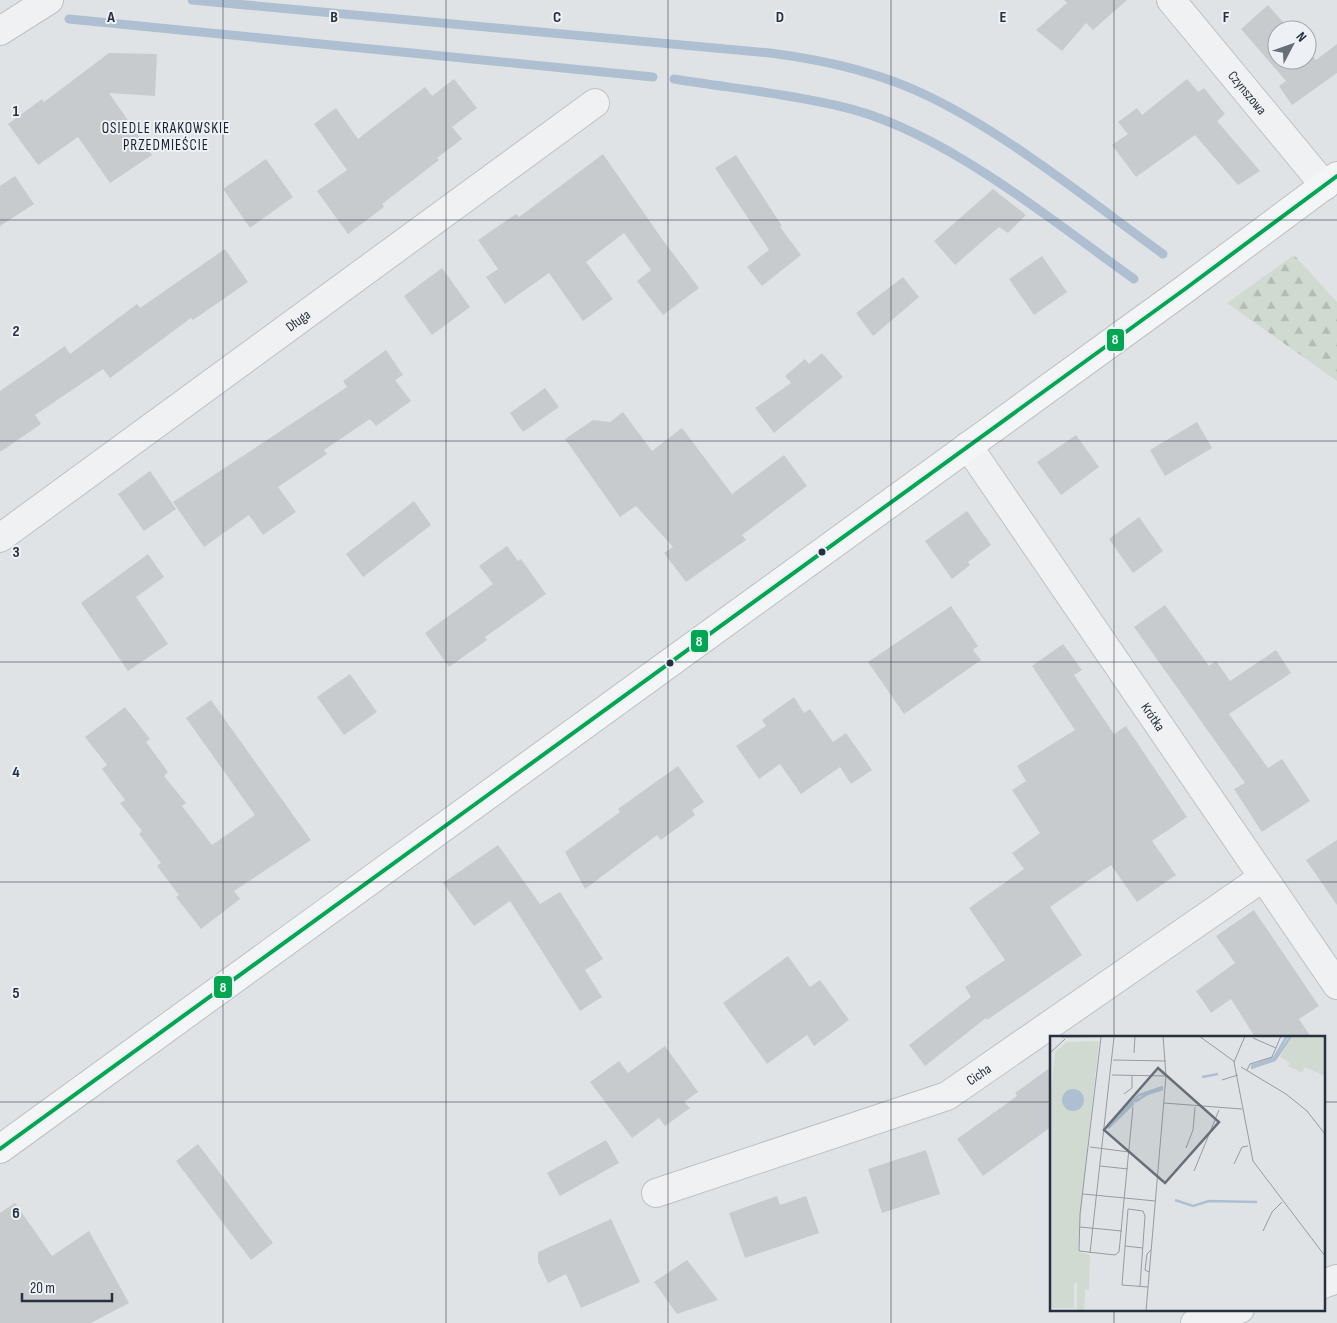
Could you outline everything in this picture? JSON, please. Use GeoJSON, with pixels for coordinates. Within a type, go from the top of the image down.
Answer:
{"type":"FeatureCollection","features":[{"type":"Feature","properties":{"kind":"main road"},"geometry":{"type":"LineString","coordinates":[[0,1149],[1331,181]]}},
{"type":"Feature","properties":{"kind":"street"},"geometry":{"type":"LineString","coordinates":[[0,31],[49,0]]}},
{"type":"Feature","properties":{"kind":"street","name":"Czynszowa"},"geometry":{"type":"LineString","coordinates":[[1171,0],[1331,181]]}},
{"type":"Feature","properties":{"kind":"street","name":"Długa"},"geometry":{"type":"LineString","coordinates":[[0,538],[594,103]]}},
{"type":"Feature","properties":{"kind":"street","name":"Krótka"},"geometry":{"type":"LineString","coordinates":[[968,446],[1337,985]]}},
{"type":"Feature","properties":{"kind":"street","name":"Cicha"},"geometry":{"type":"LineString","coordinates":[[656,1193],[948,1096],[1262,878]]}},
{"type":"Feature","properties":{"kind":"street"},"geometry":{"type":"LineString","coordinates":[[1324,1284],[1337,1280]]}},
{"type":"Feature","properties":{"kind":"street"},"geometry":{"type":"LineString","coordinates":[[1195,1323],[1237,1310]]}},
{"type":"Feature","properties":{"kind":"green space"},"geometry":{"type":"Polygon","coordinates":[[[1294,255],[1337,302],[1337,381],[1227,303],[1294,255]]]}},
{"type":"Feature","properties":{"kind":"building"},"geometry":{"type":"Polygon","coordinates":[[[1064,0],[1127,0],[1093,30],[1086,23],[1062,51],[1036,30],[1067,3],[1064,0]]]}},
{"type":"Feature","properties":{"kind":"building"},"geometry":{"type":"Polygon","coordinates":[[[1268,5],[1281,20],[1267,20],[1267,59],[1241,29],[1268,5]]]}},
{"type":"Feature","properties":{"kind":"building"},"geometry":{"type":"Polygon","coordinates":[[[1337,44],[1337,73],[1292,105],[1279,86],[1286,81],[1276,70],[1317,70],[1317,59],[1337,44]]]}},
{"type":"Feature","properties":{"kind":"building"},"geometry":{"type":"Polygon","coordinates":[[[109,53],[157,54],[155,96],[109,93],[152,155],[110,183],[78,137],[38,165],[8,124],[42,99],[44,102],[109,53]]]}},
{"type":"Feature","properties":{"kind":"building"},"geometry":{"type":"Polygon","coordinates":[[[454,79],[477,108],[452,127],[462,139],[437,158],[439,160],[382,204],[384,207],[348,234],[317,191],[347,170],[314,124],[336,108],[358,139],[425,87],[432,96],[454,79]]]}},
{"type":"Feature","properties":{"kind":"building"},"geometry":{"type":"Polygon","coordinates":[[[1187,79],[1198,92],[1204,88],[1225,114],[1217,121],[1260,171],[1238,185],[1195,135],[1136,177],[1112,145],[1128,134],[1118,122],[1137,108],[1142,115],[1187,79]]]}},
{"type":"Feature","properties":{"kind":"building"},"geometry":{"type":"Polygon","coordinates":[[[603,154],[662,239],[699,288],[663,315],[637,281],[651,270],[624,233],[586,262],[613,299],[583,321],[549,273],[505,304],[486,277],[498,269],[478,240],[516,214],[519,217],[603,154]]]}},
{"type":"Feature","properties":{"kind":"building"},"geometry":{"type":"Polygon","coordinates":[[[736,155],[782,226],[780,227],[801,255],[762,286],[747,267],[769,250],[715,168],[736,155]]]}},
{"type":"Feature","properties":{"kind":"building"},"geometry":{"type":"Polygon","coordinates":[[[266,159],[293,197],[250,228],[223,189],[266,159]]]}},
{"type":"Feature","properties":{"kind":"building"},"geometry":{"type":"Polygon","coordinates":[[[15,176],[34,204],[0,226],[0,186],[15,176]]]}},
{"type":"Feature","properties":{"kind":"building"},"geometry":{"type":"Polygon","coordinates":[[[993,189],[1026,215],[1008,233],[999,227],[955,265],[934,241],[993,189]]]}},
{"type":"Feature","properties":{"kind":"building"},"geometry":{"type":"Polygon","coordinates":[[[225,249],[248,282],[193,320],[191,318],[110,378],[103,369],[35,415],[41,424],[0,452],[0,391],[65,346],[70,354],[137,304],[140,308],[225,249]]]}},
{"type":"Feature","properties":{"kind":"building"},"geometry":{"type":"Polygon","coordinates":[[[1042,256],[1067,292],[1034,315],[1009,279],[1042,256]]]}},
{"type":"Feature","properties":{"kind":"building"},"geometry":{"type":"Polygon","coordinates":[[[442,268],[470,307],[432,335],[404,296],[442,268]]]}},
{"type":"Feature","properties":{"kind":"building"},"geometry":{"type":"Polygon","coordinates":[[[903,277],[919,297],[873,336],[856,313],[903,277]]]}},
{"type":"Feature","properties":{"kind":"building"},"geometry":{"type":"Polygon","coordinates":[[[386,350],[403,375],[395,380],[411,401],[376,426],[370,419],[324,450],[327,454],[278,487],[296,512],[263,535],[249,515],[204,547],[173,502],[347,387],[343,381],[386,350]]]}},
{"type":"Feature","properties":{"kind":"building"},"geometry":{"type":"Polygon","coordinates":[[[822,353],[843,377],[774,433],[755,408],[791,383],[785,376],[805,359],[809,364],[822,353]]]}},
{"type":"Feature","properties":{"kind":"building"},"geometry":{"type":"Polygon","coordinates":[[[545,388],[559,407],[523,432],[510,413],[545,388]]]}},
{"type":"Feature","properties":{"kind":"building"},"geometry":{"type":"Polygon","coordinates":[[[623,412],[652,451],[682,428],[732,494],[784,455],[807,486],[742,535],[746,540],[686,582],[664,553],[673,547],[636,506],[620,517],[565,439],[593,420],[610,422],[623,412]]]}},
{"type":"Feature","properties":{"kind":"building"},"geometry":{"type":"Polygon","coordinates":[[[1197,422],[1212,448],[1165,476],[1150,450],[1197,422]]]}},
{"type":"Feature","properties":{"kind":"building"},"geometry":{"type":"Polygon","coordinates":[[[1076,435],[1099,467],[1061,495],[1037,462],[1076,435]]]}},
{"type":"Feature","properties":{"kind":"building"},"geometry":{"type":"Polygon","coordinates":[[[150,471],[176,509],[144,531],[118,494],[150,471]]]}},
{"type":"Feature","properties":{"kind":"building"},"geometry":{"type":"Polygon","coordinates":[[[414,501],[431,525],[363,577],[346,554],[414,501]]]}},
{"type":"Feature","properties":{"kind":"building"},"geometry":{"type":"Polygon","coordinates":[[[967,511],[991,545],[968,562],[970,565],[952,579],[925,541],[967,511]]]}},
{"type":"Feature","properties":{"kind":"building"},"geometry":{"type":"Polygon","coordinates":[[[1139,517],[1163,551],[1133,573],[1109,539],[1139,517]]]}},
{"type":"Feature","properties":{"kind":"building"},"geometry":{"type":"Polygon","coordinates":[[[507,546],[518,561],[521,559],[546,594],[485,637],[487,640],[449,667],[425,633],[493,584],[479,566],[507,546]]]}},
{"type":"Feature","properties":{"kind":"building"},"geometry":{"type":"Polygon","coordinates":[[[148,554],[164,577],[136,597],[168,644],[128,671],[81,603],[148,554]]]}},
{"type":"Feature","properties":{"kind":"building"},"geometry":{"type":"Polygon","coordinates":[[[1165,605],[1209,666],[1216,661],[1230,681],[1276,650],[1291,673],[1229,714],[1268,768],[1282,759],[1310,801],[1262,832],[1234,789],[1245,783],[1134,627],[1165,605]]]}},
{"type":"Feature","properties":{"kind":"building"},"geometry":{"type":"Polygon","coordinates":[[[951,606],[978,646],[973,650],[981,660],[904,714],[868,662],[951,606]]]}},
{"type":"Feature","properties":{"kind":"building"},"geometry":{"type":"Polygon","coordinates":[[[1063,644],[1082,670],[1074,675],[1114,734],[1126,726],[1187,817],[1152,841],[1176,875],[1137,902],[1111,865],[1050,907],[1082,955],[987,1020],[986,1018],[925,1066],[909,1045],[971,997],[965,987],[1005,960],[969,908],[1024,869],[1012,853],[1040,833],[1012,790],[1026,781],[1017,766],[1075,730],[1032,666],[1063,644]]]}},
{"type":"Feature","properties":{"kind":"building"},"geometry":{"type":"Polygon","coordinates":[[[350,674],[377,712],[344,735],[317,697],[350,674]]]}},
{"type":"Feature","properties":{"kind":"building"},"geometry":{"type":"Polygon","coordinates":[[[794,697],[804,713],[810,709],[833,742],[846,733],[872,770],[851,784],[840,767],[801,794],[780,764],[759,779],[736,746],[766,726],[762,720],[794,697]]]}},
{"type":"Feature","properties":{"kind":"building"},"geometry":{"type":"Polygon","coordinates":[[[211,700],[311,840],[234,891],[240,899],[201,929],[176,897],[179,895],[157,866],[161,863],[139,834],[142,831],[120,803],[125,800],[102,769],[107,765],[85,737],[125,707],[150,739],[146,742],[168,772],[164,776],[186,803],[182,806],[212,845],[255,815],[186,718],[211,700]]]}},
{"type":"Feature","properties":{"kind":"building"},"geometry":{"type":"Polygon","coordinates":[[[678,766],[704,802],[692,810],[695,815],[661,840],[657,835],[585,889],[565,852],[620,812],[618,809],[678,766]]]}},
{"type":"Feature","properties":{"kind":"building"},"geometry":{"type":"Polygon","coordinates":[[[1337,840],[1337,905],[1306,860],[1337,840]]]}},
{"type":"Feature","properties":{"kind":"building"},"geometry":{"type":"Polygon","coordinates":[[[498,845],[540,904],[560,892],[603,959],[585,970],[602,997],[580,1011],[510,901],[474,926],[443,883],[498,845]]]}},
{"type":"Feature","properties":{"kind":"building"},"geometry":{"type":"Polygon","coordinates":[[[1254,910],[1319,1006],[1299,1019],[1310,1036],[1254,1036],[1231,999],[1211,1013],[1196,991],[1235,963],[1216,936],[1254,910]]]}},
{"type":"Feature","properties":{"kind":"building"},"geometry":{"type":"Polygon","coordinates":[[[788,956],[810,987],[820,980],[849,1020],[814,1046],[807,1035],[767,1064],[723,1003],[788,956]]]}},
{"type":"Feature","properties":{"kind":"building"},"geometry":{"type":"Polygon","coordinates":[[[665,1046],[698,1092],[684,1102],[690,1108],[665,1126],[659,1118],[632,1138],[590,1082],[619,1061],[628,1073],[665,1046]]]}},
{"type":"Feature","properties":{"kind":"building"},"geometry":{"type":"Polygon","coordinates":[[[1050,1068],[1050,1128],[983,1176],[957,1139],[1017,1096],[1015,1093],[1050,1068]]]}},
{"type":"Feature","properties":{"kind":"building"},"geometry":{"type":"Polygon","coordinates":[[[606,1140],[619,1163],[560,1196],[547,1173],[606,1140]]]}},
{"type":"Feature","properties":{"kind":"building"},"geometry":{"type":"Polygon","coordinates":[[[198,1144],[273,1243],[251,1260],[176,1161],[198,1144]]]}},
{"type":"Feature","properties":{"kind":"building"},"geometry":{"type":"Polygon","coordinates":[[[926,1150],[940,1194],[882,1213],[868,1169],[926,1150]]]}},
{"type":"Feature","properties":{"kind":"building"},"geometry":{"type":"Polygon","coordinates":[[[777,1196],[780,1205],[806,1196],[819,1233],[745,1258],[729,1213],[777,1196]]]}},
{"type":"Feature","properties":{"kind":"building"},"geometry":{"type":"Polygon","coordinates":[[[15,1203],[52,1256],[89,1231],[129,1303],[91,1323],[0,1323],[0,1213],[15,1203]]]}},
{"type":"Feature","properties":{"kind":"building"},"geometry":{"type":"Polygon","coordinates":[[[611,1219],[640,1282],[581,1308],[566,1274],[548,1283],[538,1262],[538,1252],[611,1219]]]}},
{"type":"Feature","properties":{"kind":"building"},"geometry":{"type":"Polygon","coordinates":[[[687,1260],[718,1300],[677,1314],[654,1282],[687,1260]]]}},
{"type":"Feature","properties":{"kind":"waterway"},"geometry":{"type":"LineString","coordinates":[[192,0],[770,53],[852,68],[911,88],[960,113],[1020,150],[1163,254]]}},
{"type":"Feature","properties":{"kind":"waterway"},"geometry":{"type":"LineString","coordinates":[[69,19],[653,77]]}},
{"type":"Feature","properties":{"kind":"waterway"},"geometry":{"type":"LineString","coordinates":[[674,79],[819,101],[878,118],[916,134],[993,178],[1134,279]]}},
{"type":"Feature","properties":{"kind":"transit line","name":"8"},"geometry":{"type":"LineString","coordinates":[[0,1149],[1185,289],[1337,176]]}},
{"type":"Feature","properties":{"kind":"district","name":"OSIEDLE KRAKOWSKIE PRZEDMIEŚCIE"},"geometry":{"type":"Point","coordinates":[166,136]}}]}
